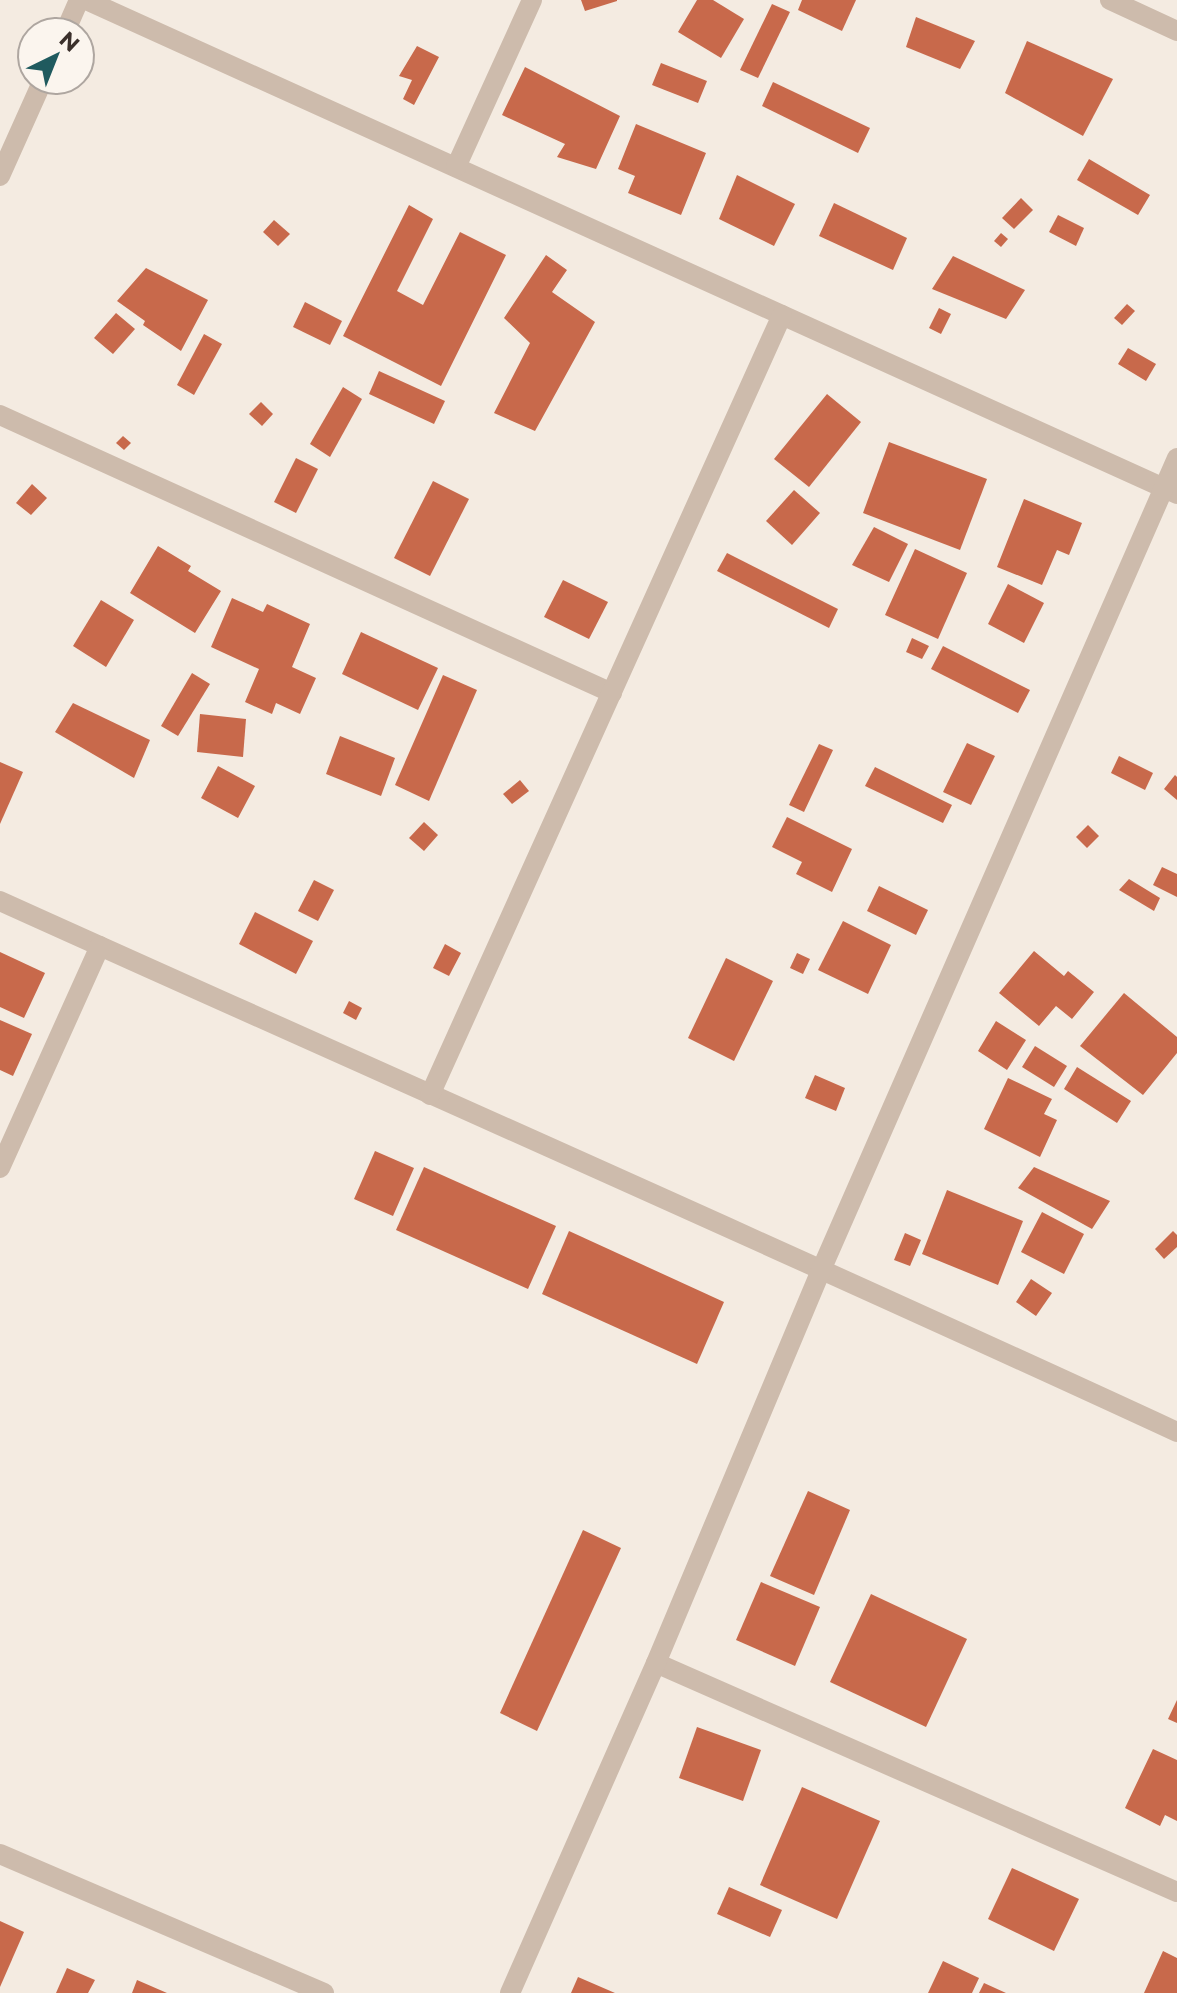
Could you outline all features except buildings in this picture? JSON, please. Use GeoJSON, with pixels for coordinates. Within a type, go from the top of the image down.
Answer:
{"type":"FeatureCollection","features":[{"type":"Feature","properties":{"kind":"street"},"geometry":{"type":"LineString","coordinates":[[86,0],[1170,491]]}},
{"type":"Feature","properties":{"kind":"street"},"geometry":{"type":"LineString","coordinates":[[456,167],[532,0]]}},
{"type":"Feature","properties":{"kind":"street"},"geometry":{"type":"LineString","coordinates":[[1110,0],[1177,31]]}},
{"type":"Feature","properties":{"kind":"street"},"geometry":{"type":"LineString","coordinates":[[0,176],[36,96]]}},
{"type":"Feature","properties":{"kind":"street"},"geometry":{"type":"LineString","coordinates":[[430,1095],[782,315]]}},
{"type":"Feature","properties":{"kind":"street"},"geometry":{"type":"LineString","coordinates":[[0,415],[612,693]]}},
{"type":"Feature","properties":{"kind":"street"},"geometry":{"type":"LineString","coordinates":[[510,1993],[656,1663],[822,1268],[1170,491],[1177,458]]}},
{"type":"Feature","properties":{"kind":"street"},"geometry":{"type":"LineString","coordinates":[[0,901],[822,1268],[1177,1432]]}},
{"type":"Feature","properties":{"kind":"street"},"geometry":{"type":"LineString","coordinates":[[0,1168],[100,946]]}},
{"type":"Feature","properties":{"kind":"street"},"geometry":{"type":"LineString","coordinates":[[656,1663],[1177,1892]]}},
{"type":"Feature","properties":{"kind":"street"},"geometry":{"type":"LineString","coordinates":[[0,1854],[324,1993]]}}]}
